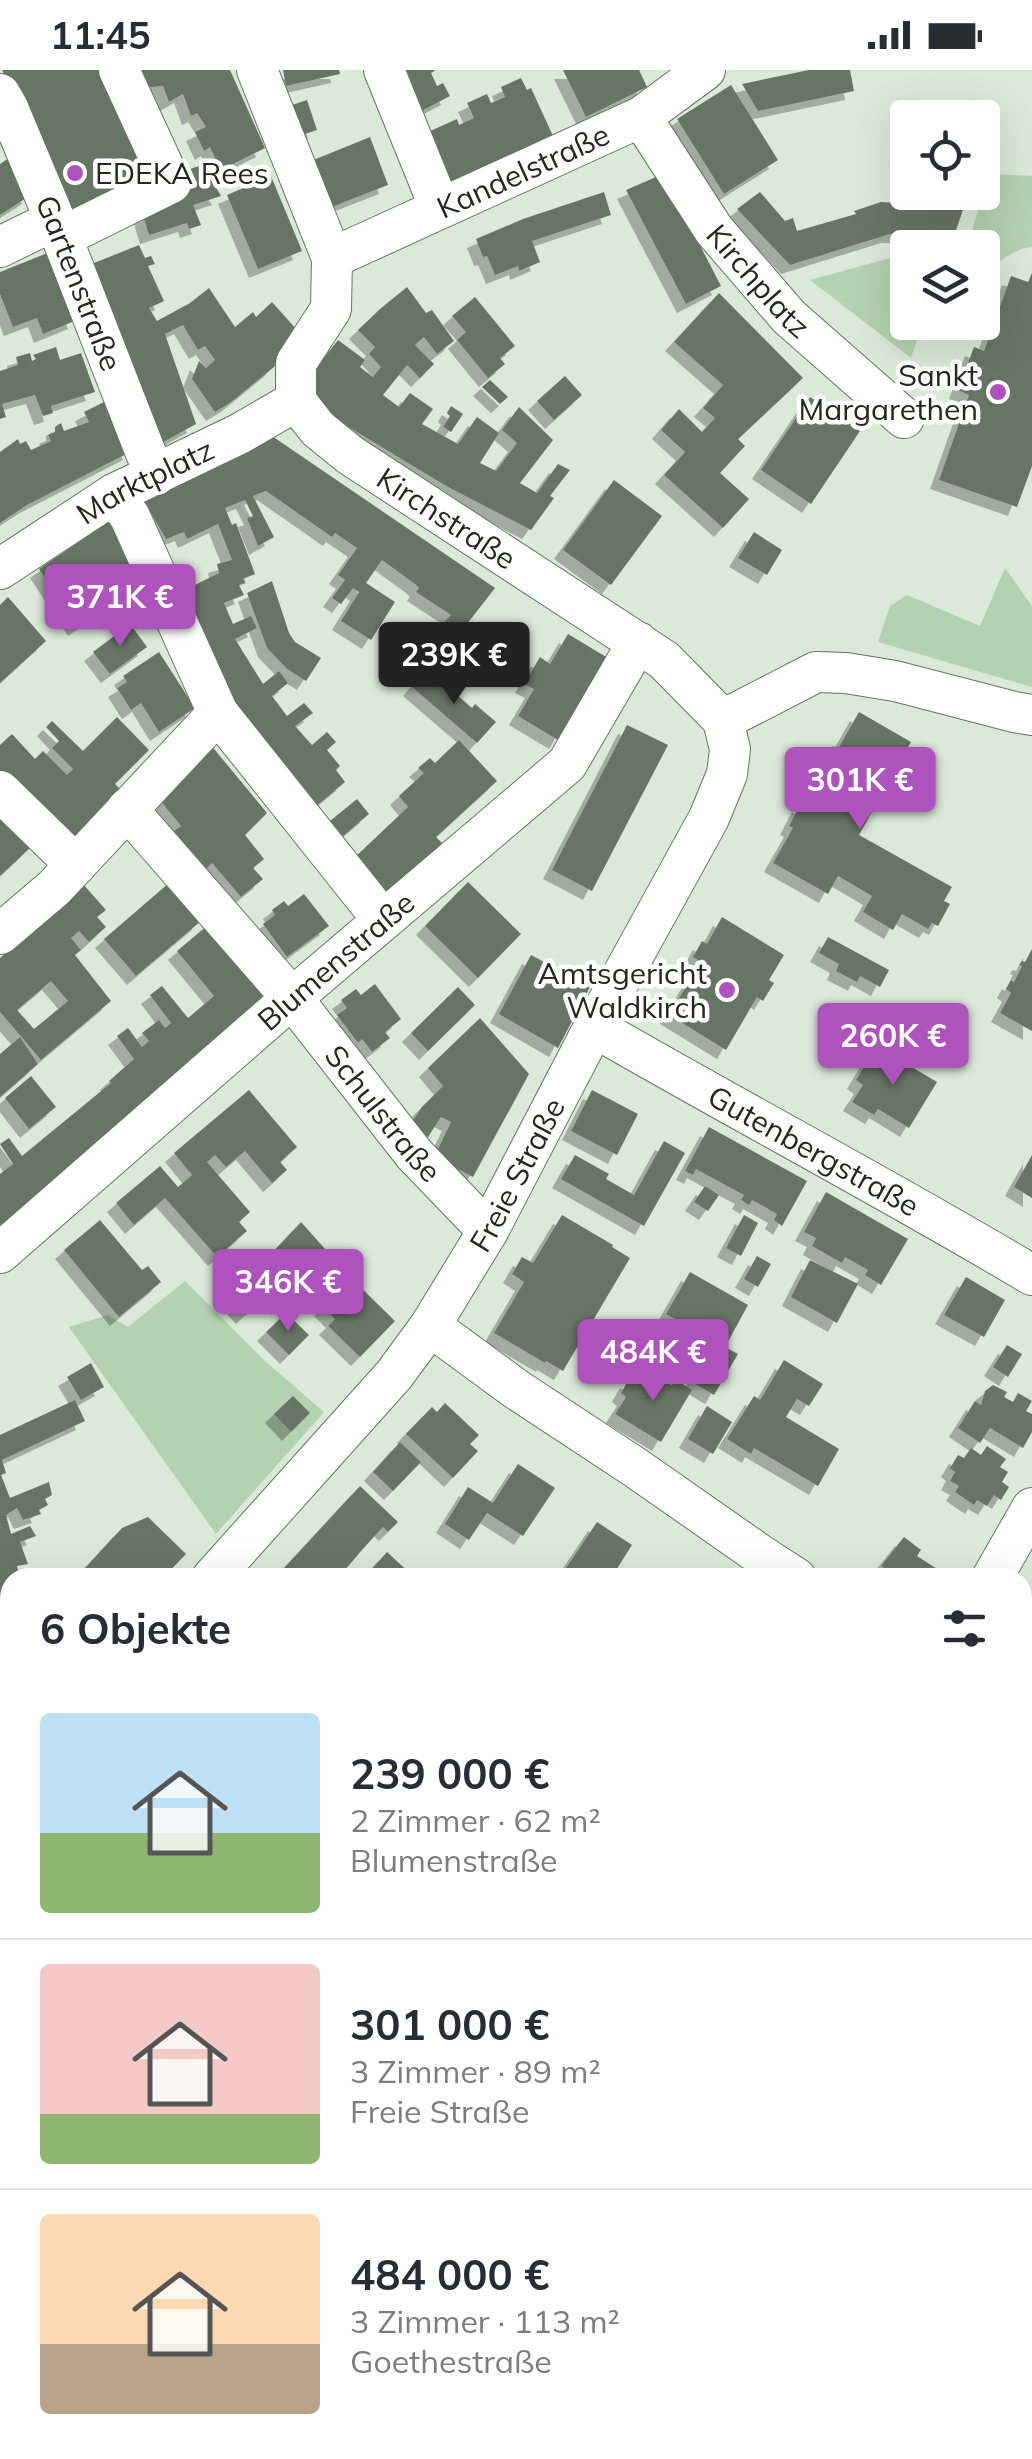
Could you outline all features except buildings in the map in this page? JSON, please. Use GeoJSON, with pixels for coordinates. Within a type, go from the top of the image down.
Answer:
{"type":"FeatureCollection","features":[{"type":"Feature","properties":{"kind":"street"},"geometry":{"type":"LineString","coordinates":[[0,247],[59,229],[171,183],[119,70]]}},
{"type":"Feature","properties":{"kind":"street"},"geometry":{"type":"LineString","coordinates":[[257,70],[332,258],[331,308],[296,363],[296,401]]}},
{"type":"Feature","properties":{"kind":"street"},"geometry":{"type":"LineString","coordinates":[[384,70],[440,208]]}},
{"type":"Feature","properties":{"kind":"street","name":"Kandelstraße"},"geometry":{"type":"LineString","coordinates":[[332,258],[641,117],[705,70]]}},
{"type":"Feature","properties":{"kind":"street","name":"Gartenstraße"},"geometry":{"type":"LineString","coordinates":[[0,94],[59,229],[156,475]]}},
{"type":"Feature","properties":{"kind":"street","name":"Kirchplatz"},"geometry":{"type":"LineString","coordinates":[[641,117],[714,230],[789,317],[904,418]]}},
{"type":"Feature","properties":{"kind":"street","name":"Marktplatz"},"geometry":{"type":"LineString","coordinates":[[3,559],[114,494],[239,434],[296,401]]}},
{"type":"Feature","properties":{"kind":"street","name":"Kirchstraße"},"geometry":{"type":"LineString","coordinates":[[296,401],[318,429],[350,455],[664,660],[724,720]]}},
{"type":"Feature","properties":{"kind":"street"},"geometry":{"type":"LineString","coordinates":[[114,494],[130,517],[218,712],[383,920]]}},
{"type":"Feature","properties":{"kind":"street","name":"Blumenstraße"},"geometry":{"type":"LineString","coordinates":[[0,1253],[567,764],[638,642]]}},
{"type":"Feature","properties":{"kind":"street"},"geometry":{"type":"LineString","coordinates":[[724,720],[816,672],[896,682],[1032,715]]}},
{"type":"Feature","properties":{"kind":"street"},"geometry":{"type":"LineString","coordinates":[[0,934],[76,866],[218,712]]}},
{"type":"Feature","properties":{"kind":"street","name":"Freie Straße"},"geometry":{"type":"LineString","coordinates":[[221,1568],[394,1375],[430,1326],[488,1230],[721,789],[730,749],[724,720]]}},
{"type":"Feature","properties":{"kind":"street"},"geometry":{"type":"LineString","coordinates":[[0,791],[76,866]]}},
{"type":"Feature","properties":{"kind":"street","name":"Schulstraße"},"geometry":{"type":"LineString","coordinates":[[126,809],[292,998],[414,1154],[488,1230]]}},
{"type":"Feature","properties":{"kind":"street","name":"Gutenbergstraße"},"geometry":{"type":"LineString","coordinates":[[594,1027],[1032,1275]]}},
{"type":"Feature","properties":{"kind":"street"},"geometry":{"type":"LineString","coordinates":[[430,1326],[780,1568]]}},
{"type":"Feature","properties":{"kind":"street"},"geometry":{"type":"LineString","coordinates":[[998,1568],[1032,1508]]}},
{"type":"Feature","properties":{"kind":"green space"},"geometry":{"type":"Polygon","coordinates":[[[1000,175],[1032,176],[1032,247],[1015,251],[1000,262],[1000,230],[972,230],[978,210],[1000,210],[1000,175]]]}},
{"type":"Feature","properties":{"kind":"green space"},"geometry":{"type":"Polygon","coordinates":[[[890,258],[890,340],[917,340],[911,358],[810,280],[890,258]]]}},
{"type":"Feature","properties":{"kind":"green space"},"geometry":{"type":"Polygon","coordinates":[[[1005,568],[1032,606],[1032,687],[878,642],[890,606],[907,595],[980,626],[1005,568]]]}},
{"type":"Feature","properties":{"kind":"green space"},"geometry":{"type":"Polygon","coordinates":[[[185,1281],[265,1361],[324,1412],[216,1534],[69,1327],[108,1315],[128,1327],[185,1281]]]}},
{"type":"Feature","properties":{"kind":"place","name":"EDEKA Rees"},"geometry":{"type":"Point","coordinates":[75,173]}},
{"type":"Feature","properties":{"kind":"place","name":"Sankt Margarethen"},"geometry":{"type":"Point","coordinates":[998,392]}},
{"type":"Feature","properties":{"kind":"place","name":"Amtsgericht Waldkirch"},"geometry":{"type":"Point","coordinates":[727,990]}}]}
